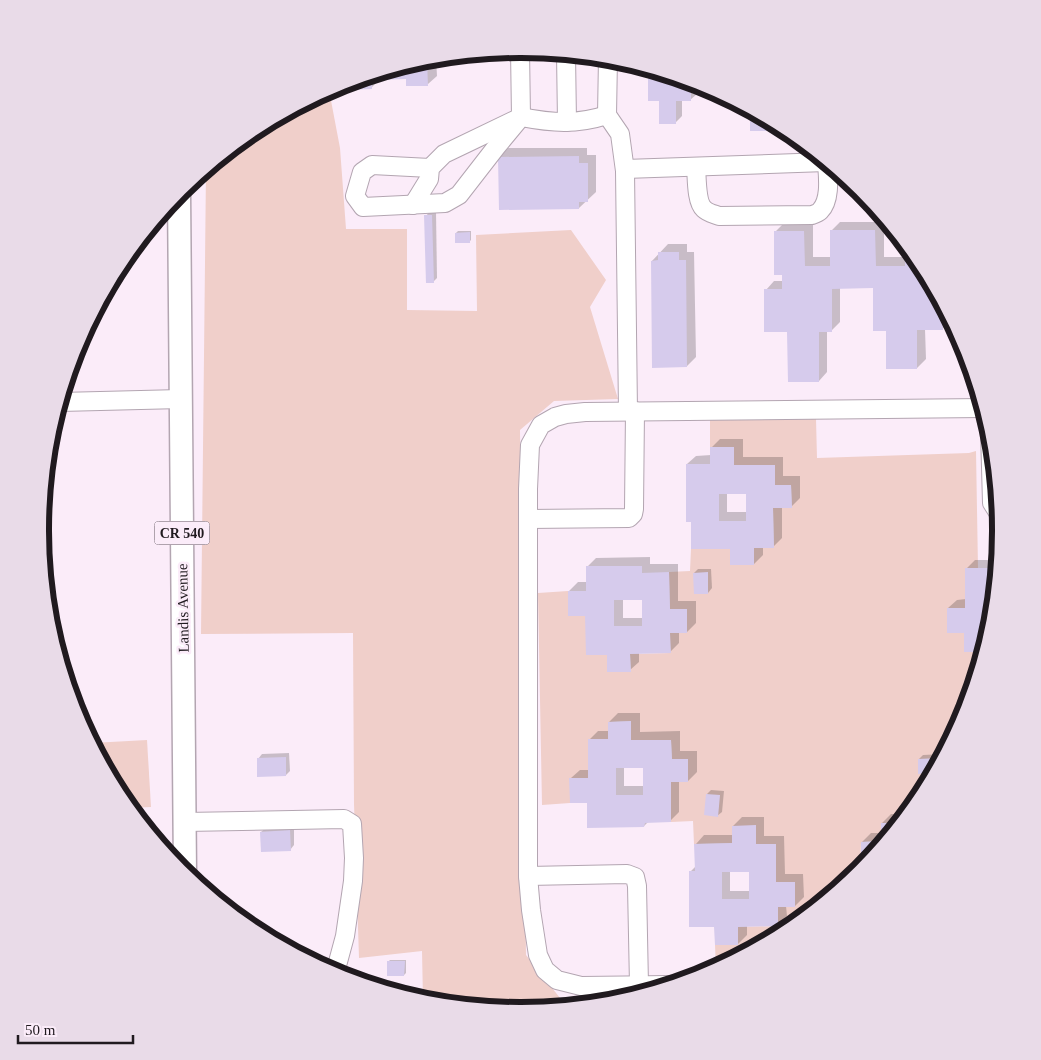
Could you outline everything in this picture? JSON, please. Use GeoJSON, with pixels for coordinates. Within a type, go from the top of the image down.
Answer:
{"type":"FeatureCollection","features":[{"type":"Feature","properties":{"kind":"main road","name":"Landis Avenue"},"geometry":{"type":"LineString","coordinates":[[179,205],[185,862]]}},
{"type":"Feature","properties":{"kind":"street"},"geometry":{"type":"LineString","coordinates":[[430,168],[372,165],[362,172],[355,196],[363,207],[445,203],[459,195],[521,117],[520,58]]}},
{"type":"Feature","properties":{"kind":"street"},"geometry":{"type":"LineString","coordinates":[[566,60],[566,122]]}},
{"type":"Feature","properties":{"kind":"street"},"geometry":{"type":"LineString","coordinates":[[528,518],[629,518],[634,510],[625,169],[620,134],[607,115],[608,66]]}},
{"type":"Feature","properties":{"kind":"street"},"geometry":{"type":"LineString","coordinates":[[413,205],[429,179],[430,168],[444,154],[521,117],[561,123],[591,120],[607,115]]}},
{"type":"Feature","properties":{"kind":"street"},"geometry":{"type":"LineString","coordinates":[[625,169],[817,163]]}},
{"type":"Feature","properties":{"kind":"street"},"geometry":{"type":"LineString","coordinates":[[696,166],[699,199],[703,208],[719,216],[812,215],[820,211],[826,200],[827,171]]}},
{"type":"Feature","properties":{"kind":"street"},"geometry":{"type":"LineString","coordinates":[[67,402],[181,399]]}},
{"type":"Feature","properties":{"kind":"street"},"geometry":{"type":"LineString","coordinates":[[646,985],[581,986],[557,980],[545,970],[538,955],[534,939],[528,876],[528,518],[530,445],[541,425],[555,417],[585,412],[976,408]]}},
{"type":"Feature","properties":{"kind":"street"},"geometry":{"type":"LineString","coordinates":[[185,822],[344,819],[352,824],[353,881],[345,936],[337,965]]}},
{"type":"Feature","properties":{"kind":"street"},"geometry":{"type":"LineString","coordinates":[[528,876],[626,874],[635,877],[637,886],[639,985]]}},
{"type":"Feature","properties":{"kind":"shaded area"},"geometry":{"type":"Polygon","coordinates":[[[331,98],[340,148],[346,229],[407,229],[407,310],[477,311],[476,235],[571,230],[606,280],[590,307],[618,399],[554,401],[520,430],[526,955],[560,998],[584,998],[520,1002],[459,998],[428,993],[423,992],[422,951],[359,958],[354,804],[353,633],[201,634],[206,178],[258,138],[285,121],[331,98]]]}},
{"type":"Feature","properties":{"kind":"shaded area"},"geometry":{"type":"Polygon","coordinates":[[[816,419],[817,458],[969,453],[976,451],[978,568],[965,569],[965,608],[947,608],[947,633],[964,633],[964,652],[976,652],[956,711],[944,739],[929,766],[895,817],[890,823],[881,823],[881,834],[875,841],[861,842],[860,857],[832,885],[778,925],[778,907],[795,907],[795,882],[776,882],[776,844],[756,844],[755,826],[732,826],[732,843],[694,844],[693,821],[671,822],[671,782],[688,782],[688,760],[672,759],[671,740],[631,740],[631,721],[608,722],[608,739],[588,739],[588,778],[570,778],[570,803],[542,805],[538,593],[568,591],[568,616],[585,616],[607,655],[608,672],[631,672],[630,654],[670,653],[670,633],[687,633],[687,609],[670,609],[669,572],[690,571],[691,549],[730,549],[731,565],[754,565],[754,548],[774,548],[773,508],[792,508],[791,485],[775,485],[774,465],[734,465],[734,447],[710,447],[710,420],[816,419]]]}},
{"type":"Feature","properties":{"kind":"shaded area"},"geometry":{"type":"Polygon","coordinates":[[[147,740],[151,807],[139,808],[99,743],[147,740]]]}},
{"type":"Feature","properties":{"kind":"shaded area"},"geometry":{"type":"Polygon","coordinates":[[[777,926],[756,939],[716,959],[715,945],[738,945],[738,927],[777,926]]]}},
{"type":"Feature","properties":{"kind":"building"},"geometry":{"type":"Polygon","coordinates":[[[427,67],[428,86],[406,86],[406,79],[379,80],[427,67]]]}},
{"type":"Feature","properties":{"kind":"building"},"geometry":{"type":"Polygon","coordinates":[[[648,76],[691,90],[691,101],[676,101],[676,124],[659,124],[659,101],[648,101],[648,76]]]}},
{"type":"Feature","properties":{"kind":"building"},"geometry":{"type":"Polygon","coordinates":[[[372,82],[372,89],[351,90],[372,82]]]}},
{"type":"Feature","properties":{"kind":"building"},"geometry":{"type":"Polygon","coordinates":[[[750,118],[772,131],[750,131],[750,118]]]}},
{"type":"Feature","properties":{"kind":"building"},"geometry":{"type":"Polygon","coordinates":[[[579,156],[579,163],[588,163],[588,202],[579,202],[579,209],[499,210],[498,157],[579,156]]]}},
{"type":"Feature","properties":{"kind":"building"},"geometry":{"type":"Polygon","coordinates":[[[424,215],[432,215],[434,283],[426,283],[424,215]]]}},
{"type":"Feature","properties":{"kind":"building"},"geometry":{"type":"Polygon","coordinates":[[[830,230],[875,230],[876,266],[905,266],[907,259],[943,319],[943,330],[917,330],[917,369],[886,369],[886,331],[873,331],[873,288],[832,289],[832,332],[819,332],[819,382],[788,382],[787,332],[764,332],[764,289],[782,289],[782,275],[774,275],[774,231],[804,231],[805,266],[830,266],[830,230]]]}},
{"type":"Feature","properties":{"kind":"building"},"geometry":{"type":"Polygon","coordinates":[[[470,232],[470,243],[455,243],[455,233],[470,232]]]}},
{"type":"Feature","properties":{"kind":"building"},"geometry":{"type":"Polygon","coordinates":[[[658,252],[679,252],[679,260],[686,260],[687,367],[652,368],[651,261],[658,260],[658,252]]]}},
{"type":"Feature","properties":{"kind":"building"},"geometry":{"type":"Polygon","coordinates":[[[710,447],[734,447],[734,465],[775,465],[775,485],[791,485],[792,508],[773,508],[774,548],[754,548],[754,565],[730,565],[730,549],[691,549],[691,522],[686,522],[686,464],[710,464],[710,447]],[[719,494],[719,521],[746,521],[746,494],[719,494]]]}},
{"type":"Feature","properties":{"kind":"building"},"geometry":{"type":"Polygon","coordinates":[[[586,566],[642,566],[642,573],[669,572],[670,609],[687,609],[687,633],[670,633],[671,653],[630,654],[631,672],[607,672],[607,655],[586,655],[585,616],[568,616],[568,591],[586,591],[586,566]],[[614,600],[614,626],[642,626],[642,600],[614,600]]]}},
{"type":"Feature","properties":{"kind":"building"},"geometry":{"type":"Polygon","coordinates":[[[965,568],[990,568],[983,622],[976,652],[964,652],[964,633],[947,633],[947,608],[965,608],[965,568]]]}},
{"type":"Feature","properties":{"kind":"building"},"geometry":{"type":"Polygon","coordinates":[[[708,572],[708,594],[694,594],[693,573],[708,572]]]}},
{"type":"Feature","properties":{"kind":"building"},"geometry":{"type":"Polygon","coordinates":[[[631,721],[631,740],[671,740],[672,759],[688,759],[688,782],[671,782],[671,822],[645,823],[644,827],[587,828],[587,803],[570,803],[569,778],[588,778],[588,739],[608,739],[608,722],[631,721]],[[616,768],[616,795],[643,795],[643,768],[616,768]]]}},
{"type":"Feature","properties":{"kind":"building"},"geometry":{"type":"Polygon","coordinates":[[[286,757],[286,776],[257,777],[257,758],[286,757]]]}},
{"type":"Feature","properties":{"kind":"building"},"geometry":{"type":"Polygon","coordinates":[[[933,758],[924,774],[918,774],[918,759],[933,758]]]}},
{"type":"Feature","properties":{"kind":"building"},"geometry":{"type":"Polygon","coordinates":[[[706,794],[720,795],[718,817],[704,815],[706,794]]]}},
{"type":"Feature","properties":{"kind":"building"},"geometry":{"type":"Polygon","coordinates":[[[881,823],[890,823],[881,834],[881,823]]]}},
{"type":"Feature","properties":{"kind":"building"},"geometry":{"type":"Polygon","coordinates":[[[756,825],[756,844],[776,844],[776,882],[795,882],[795,907],[778,907],[777,926],[738,927],[738,945],[715,945],[714,927],[689,927],[689,871],[695,871],[694,844],[732,843],[732,826],[756,825]],[[722,872],[722,899],[749,899],[749,872],[722,872]]]}},
{"type":"Feature","properties":{"kind":"building"},"geometry":{"type":"Polygon","coordinates":[[[290,830],[291,851],[261,852],[260,832],[290,830]]]}},
{"type":"Feature","properties":{"kind":"building"},"geometry":{"type":"Polygon","coordinates":[[[875,841],[861,856],[861,842],[875,841]]]}},
{"type":"Feature","properties":{"kind":"building"},"geometry":{"type":"Polygon","coordinates":[[[387,961],[405,961],[404,976],[387,976],[387,961]]]}}]}
